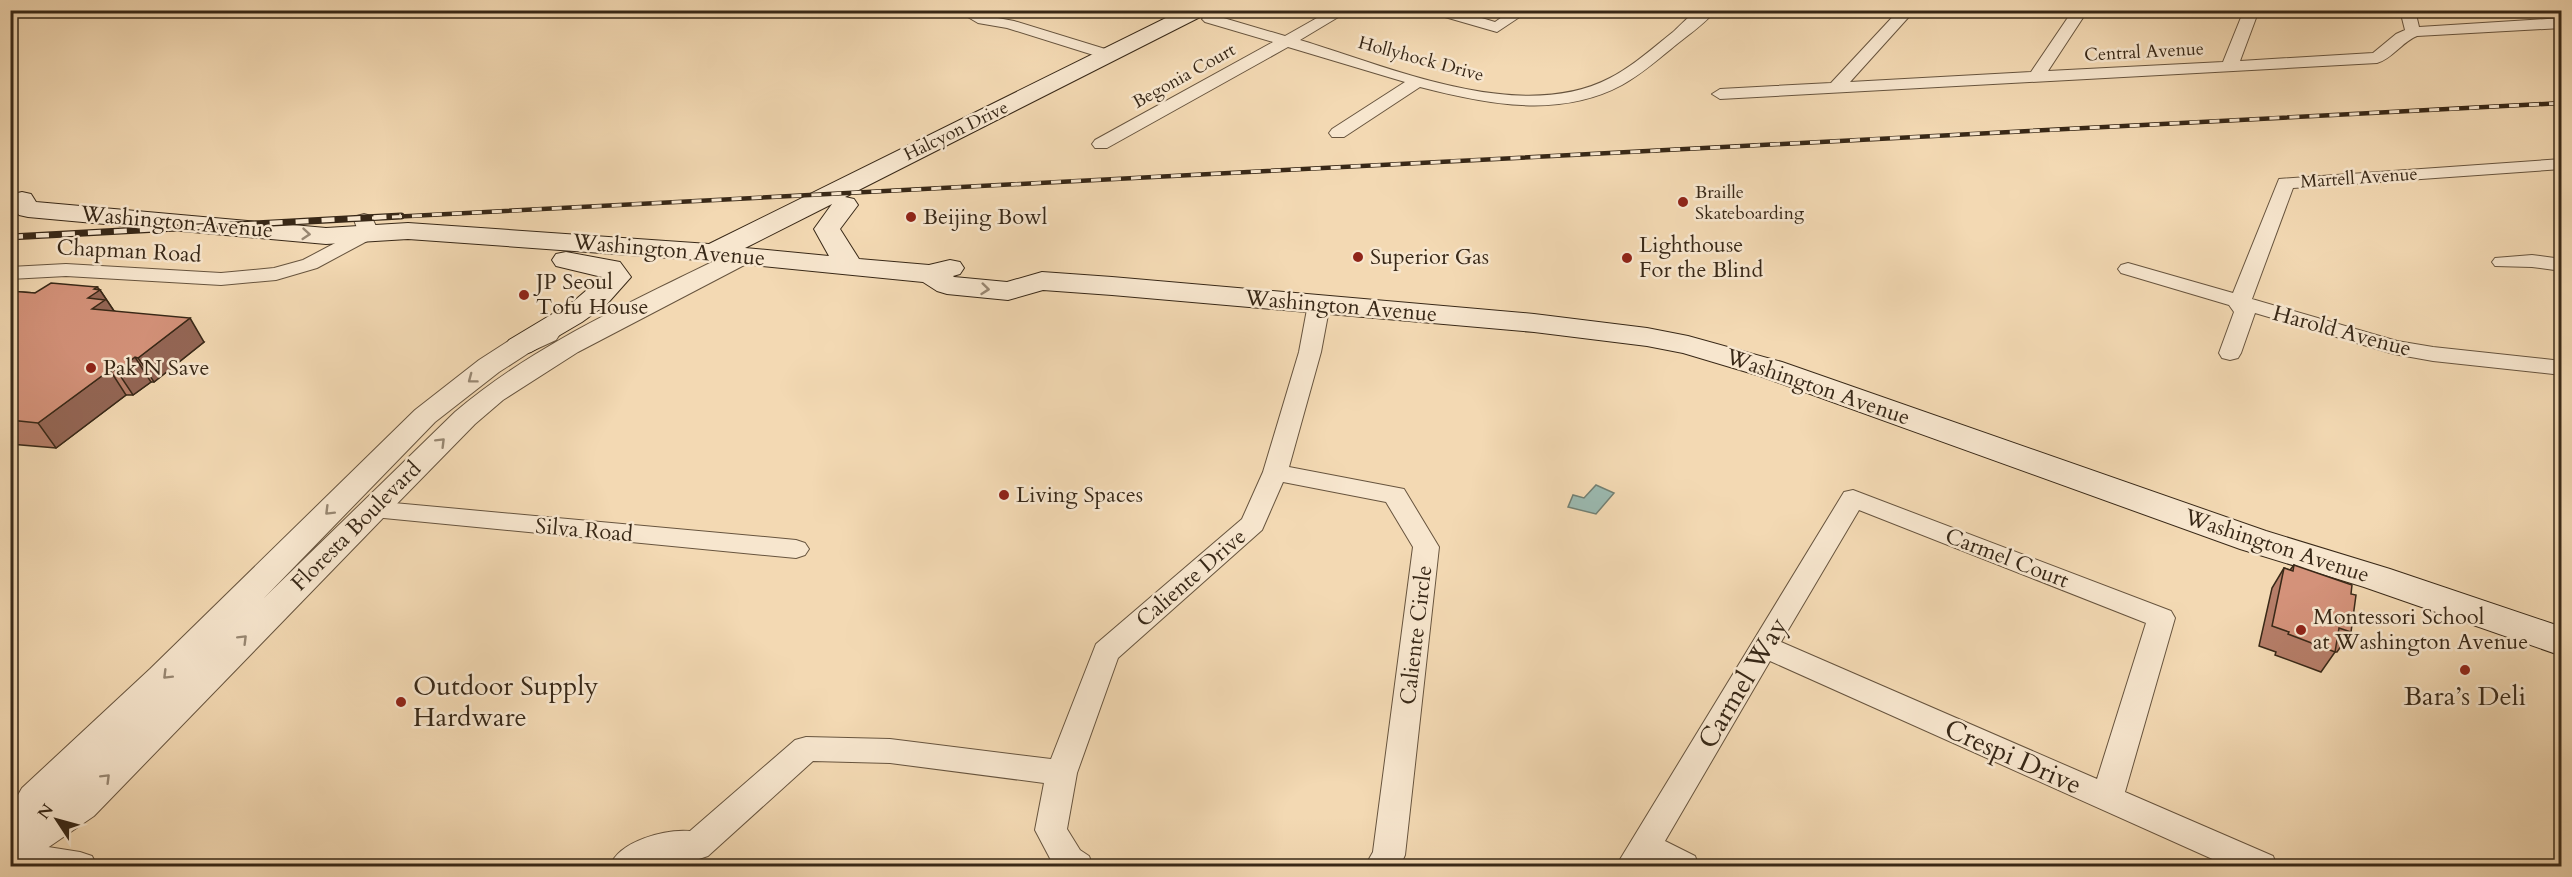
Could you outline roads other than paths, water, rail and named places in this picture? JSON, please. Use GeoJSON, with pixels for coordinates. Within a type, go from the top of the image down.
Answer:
{"type":"FeatureCollection","features":[{"type":"Feature","properties":{"kind":"main road","name":"Halcyon Drive"},"geometry":{"type":"LineString","coordinates":[[713,253],[1109,56],[1211,13]]}},
{"type":"Feature","properties":{"kind":"main road","name":"Halcyon Drive"},"geometry":{"type":"LineString","coordinates":[[743,256],[1211,13]]}},
{"type":"Feature","properties":{"kind":"main road","name":"Washington Avenue"},"geometry":{"type":"LineString","coordinates":[[16,200],[28,209],[326,236],[364,227],[713,253],[930,274],[947,285],[1008,291],[1042,281],[1558,326],[1647,337],[1698,348],[1781,372],[2232,532],[2562,642]]}},
{"type":"Feature","properties":{"kind":"main road"},"geometry":{"type":"LineString","coordinates":[[845,205],[827,229],[849,266]]}},
{"type":"Feature","properties":{"kind":"main road"},"geometry":{"type":"LineString","coordinates":[[489,237],[579,264],[610,268],[616,277],[606,291],[588,305],[520,346]]}},
{"type":"Feature","properties":{"kind":"street"},"geometry":{"type":"LineString","coordinates":[[963,10],[983,20],[1009,24],[1109,56]]}},
{"type":"Feature","properties":{"kind":"street","name":"Begonia Court"},"geometry":{"type":"LineString","coordinates":[[1101,144],[1343,10]]}},
{"type":"Feature","properties":{"kind":"street"},"geometry":{"type":"LineString","coordinates":[[1436,10],[1497,27],[1522,10]]}},
{"type":"Feature","properties":{"kind":"street","name":"Hollyhock Drive"},"geometry":{"type":"LineString","coordinates":[[1211,13],[1287,41],[1463,94],[1496,99],[1535,100],[1576,96],[1614,83],[1709,10]]}},
{"type":"Feature","properties":{"kind":"street"},"geometry":{"type":"LineString","coordinates":[[1836,87],[1908,10]]}},
{"type":"Feature","properties":{"kind":"street"},"geometry":{"type":"LineString","coordinates":[[2036,77],[2081,10]]}},
{"type":"Feature","properties":{"kind":"street"},"geometry":{"type":"LineString","coordinates":[[2229,67],[2252,10]]}},
{"type":"Feature","properties":{"kind":"street"},"geometry":{"type":"LineString","coordinates":[[2407,10],[2410,26],[2415,33]]}},
{"type":"Feature","properties":{"kind":"street"},"geometry":{"type":"LineString","coordinates":[[2503,10],[2525,24]]}},
{"type":"Feature","properties":{"kind":"street","name":"Central Avenue"},"geometry":{"type":"LineString","coordinates":[[1720,94],[2377,58],[2401,37],[2415,33],[2562,23]]}},
{"type":"Feature","properties":{"kind":"street"},"geometry":{"type":"LineString","coordinates":[[1338,133],[1418,81]]}},
{"type":"Feature","properties":{"kind":"street","name":"Martell Avenue"},"geometry":{"type":"LineString","coordinates":[[2239,304],[2286,183],[2562,164]]}},
{"type":"Feature","properties":{"kind":"street"},"geometry":{"type":"LineString","coordinates":[[2539,165],[2562,182]]}},
{"type":"Feature","properties":{"kind":"street","name":"Chapman Road"},"geometry":{"type":"LineString","coordinates":[[10,273],[66,270],[221,279],[276,274],[310,264],[364,227]]}},
{"type":"Feature","properties":{"kind":"street","name":"Floresta Boulevard"},"geometry":{"type":"LineString","coordinates":[[10,851],[36,801],[164,680],[425,416],[489,366],[520,346],[713,253]]}},
{"type":"Feature","properties":{"kind":"street","name":"Floresta Boulevard"},"geometry":{"type":"LineString","coordinates":[[10,851],[81,804],[372,510],[465,418],[493,394],[568,346],[743,256]]}},
{"type":"Feature","properties":{"kind":"street"},"geometry":{"type":"LineString","coordinates":[[2502,262],[2532,261],[2562,265]]}},
{"type":"Feature","properties":{"kind":"street","name":"Harold Avenue"},"geometry":{"type":"LineString","coordinates":[[2128,270],[2394,347],[2433,354],[2562,368]]}},
{"type":"Feature","properties":{"kind":"street","name":"Caliente Drive"},"geometry":{"type":"LineString","coordinates":[[1077,867],[1068,860],[1051,830],[1060,772],[1106,652],[1253,524],[1275,472],[1310,352],[1319,304]]}},
{"type":"Feature","properties":{"kind":"street"},"geometry":{"type":"LineString","coordinates":[[2230,354],[2245,312],[2239,304]]}},
{"type":"Feature","properties":{"kind":"street","name":"Caliente Circle"},"geometry":{"type":"LineString","coordinates":[[1275,472],[1395,495],[1426,547],[1389,855],[1382,867]]}},
{"type":"Feature","properties":{"kind":"street","name":"Carmel Court"},"geometry":{"type":"LineString","coordinates":[[1853,498],[2161,618],[2107,798]]}},
{"type":"Feature","properties":{"kind":"street","name":"Carmel Way"},"geometry":{"type":"LineString","coordinates":[[1638,856],[1853,498]]}},
{"type":"Feature","properties":{"kind":"street","name":"Silva Road"},"geometry":{"type":"LineString","coordinates":[[372,510],[796,549]]}},
{"type":"Feature","properties":{"kind":"street","name":"Crespi Drive"},"geometry":{"type":"LineString","coordinates":[[1765,647],[2261,867]]}},
{"type":"Feature","properties":{"kind":"street"},"geometry":{"type":"LineString","coordinates":[[626,867],[644,854],[683,843],[699,856],[806,749],[890,752],[1060,772]]}},
{"type":"Feature","properties":{"kind":"street"},"geometry":{"type":"LineString","coordinates":[[10,851],[80,867]]}},
{"type":"Feature","properties":{"kind":"street"},"geometry":{"type":"LineString","coordinates":[[1638,856],[1683,867]]}},
{"type":"Feature","properties":{"kind":"water"},"geometry":{"type":"Polygon","coordinates":[[[1596,485],[1614,493],[1596,514],[1568,507],[1573,495],[1584,498],[1596,485]]]}},
{"type":"Feature","properties":{"kind":"railway"},"geometry":{"type":"LineString","coordinates":[[372,218],[2562,103]]}},
{"type":"Feature","properties":{"kind":"railway"},"geometry":{"type":"LineString","coordinates":[[10,237],[401,216]]}},
{"type":"Feature","properties":{"kind":"place","name":"Braille Skateboarding"},"geometry":{"type":"Point","coordinates":[1683,202]}},
{"type":"Feature","properties":{"kind":"place","name":"Beijing Bowl"},"geometry":{"type":"Point","coordinates":[911,217]}},
{"type":"Feature","properties":{"kind":"place","name":"Superior Gas"},"geometry":{"type":"Point","coordinates":[1358,257]}},
{"type":"Feature","properties":{"kind":"place","name":"Lighthouse For the Blind"},"geometry":{"type":"Point","coordinates":[1627,258]}},
{"type":"Feature","properties":{"kind":"place","name":"JP Seoul Tofu House"},"geometry":{"type":"Point","coordinates":[524,295]}},
{"type":"Feature","properties":{"kind":"place","name":"Pak N Save"},"geometry":{"type":"Point","coordinates":[91,368]}},
{"type":"Feature","properties":{"kind":"place","name":"Living Spaces"},"geometry":{"type":"Point","coordinates":[1004,495]}},
{"type":"Feature","properties":{"kind":"place","name":"Montessori School at Washington Avenue"},"geometry":{"type":"Point","coordinates":[2301,630]}},
{"type":"Feature","properties":{"kind":"place","name":"Bara’s Deli"},"geometry":{"type":"Point","coordinates":[2465,670]}},
{"type":"Feature","properties":{"kind":"place","name":"Outdoor Supply Hardware"},"geometry":{"type":"Point","coordinates":[401,702]}}]}
